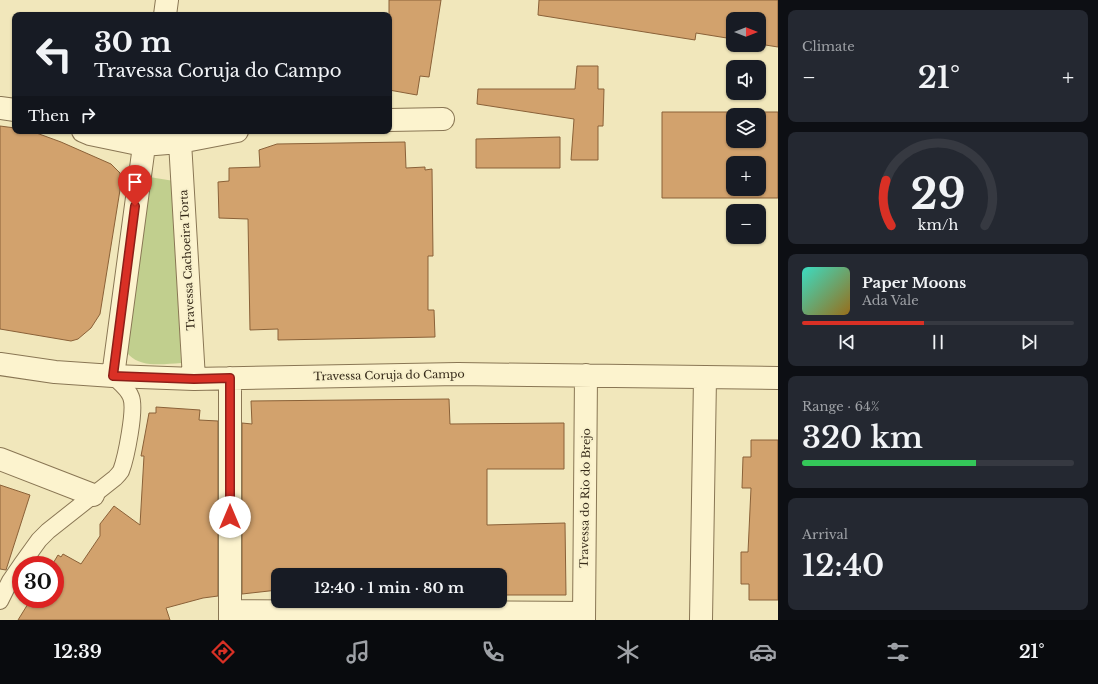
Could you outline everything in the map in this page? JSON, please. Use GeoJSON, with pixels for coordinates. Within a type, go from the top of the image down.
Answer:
{"type":"FeatureCollection","features":[{"type":"Feature","properties":{"kind":"street"},"geometry":{"type":"LineString","coordinates":[[165,12],[167,0]]}},
{"type":"Feature","properties":{"kind":"street"},"geometry":{"type":"LineString","coordinates":[[0,108],[12,110]]}},
{"type":"Feature","properties":{"kind":"street"},"geometry":{"type":"LineString","coordinates":[[392,120],[443,119]]}},
{"type":"Feature","properties":{"kind":"street"},"geometry":{"type":"LineString","coordinates":[[90,134],[180,142],[221,134]]}},
{"type":"Feature","properties":{"kind":"street"},"geometry":{"type":"LineString","coordinates":[[113,376],[145,138]]}},
{"type":"Feature","properties":{"kind":"street","name":"Travessa Cachoeira Torta"},"geometry":{"type":"LineString","coordinates":[[180,142],[194,379]]}},
{"type":"Feature","properties":{"kind":"street","name":"Travessa Coruja do Campo"},"geometry":{"type":"LineString","coordinates":[[0,364],[54,372],[194,379],[458,374],[778,378]]}},
{"type":"Feature","properties":{"kind":"street","name":"Travessa do Rio do Brejo"},"geometry":{"type":"LineString","coordinates":[[584,617],[586,375]]}},
{"type":"Feature","properties":{"kind":"street"},"geometry":{"type":"LineString","coordinates":[[230,378],[230,615],[584,617]]}},
{"type":"Feature","properties":{"kind":"street"},"geometry":{"type":"LineString","coordinates":[[701,620],[705,378]]}},
{"type":"Feature","properties":{"kind":"street"},"geometry":{"type":"LineString","coordinates":[[0,459],[93,495]]}},
{"type":"Feature","properties":{"kind":"lane"},"geometry":{"type":"LineString","coordinates":[[27,556],[39,540],[48,531],[121,471],[128,440],[133,405],[132,397],[128,390],[113,376]]}},
{"type":"Feature","properties":{"kind":"lane"},"geometry":{"type":"LineString","coordinates":[[0,601],[12,578]]}},
{"type":"Feature","properties":{"kind":"green space"},"geometry":{"type":"Polygon","coordinates":[[[143,176],[174,181],[181,363],[147,364],[140,362],[129,355],[123,341],[143,176]]]}},
{"type":"Feature","properties":{"kind":"building"},"geometry":{"type":"Polygon","coordinates":[[[389,0],[441,0],[429,77],[420,76],[417,95],[392,91],[392,12],[389,12],[389,0]]]}},
{"type":"Feature","properties":{"kind":"building"},"geometry":{"type":"Polygon","coordinates":[[[539,0],[778,0],[778,47],[766,45],[766,12],[726,12],[726,38],[696,33],[695,40],[538,15],[539,0]]]}},
{"type":"Feature","properties":{"kind":"building"},"geometry":{"type":"Polygon","coordinates":[[[577,66],[598,66],[598,89],[604,89],[603,126],[598,126],[598,160],[571,160],[574,119],[477,104],[478,89],[575,89],[577,66]]]}},
{"type":"Feature","properties":{"kind":"building"},"geometry":{"type":"Polygon","coordinates":[[[662,112],[726,112],[726,148],[766,148],[766,112],[778,112],[778,198],[662,198],[662,112]]]}},
{"type":"Feature","properties":{"kind":"building"},"geometry":{"type":"Polygon","coordinates":[[[0,126],[12,128],[12,134],[39,134],[111,164],[120,173],[121,180],[100,314],[91,328],[78,339],[71,341],[0,329],[0,126]]]}},
{"type":"Feature","properties":{"kind":"building"},"geometry":{"type":"Polygon","coordinates":[[[560,137],[560,168],[476,168],[476,139],[560,137]]]}},
{"type":"Feature","properties":{"kind":"building"},"geometry":{"type":"Polygon","coordinates":[[[405,142],[406,168],[425,167],[425,170],[432,169],[433,256],[428,256],[428,310],[434,310],[435,337],[278,340],[278,329],[250,330],[248,219],[219,218],[218,182],[229,181],[229,168],[260,167],[259,150],[277,144],[405,142]]]}},
{"type":"Feature","properties":{"kind":"building"},"geometry":{"type":"Polygon","coordinates":[[[449,399],[450,424],[564,423],[564,469],[487,469],[487,525],[565,523],[566,595],[507,595],[507,568],[271,568],[271,591],[242,594],[242,423],[252,424],[251,401],[449,399]]]}},
{"type":"Feature","properties":{"kind":"building"},"geometry":{"type":"Polygon","coordinates":[[[156,407],[200,410],[199,420],[218,421],[218,596],[203,598],[166,608],[170,620],[18,620],[25,608],[64,608],[64,556],[62,556],[63,554],[81,564],[100,536],[100,524],[114,506],[140,525],[144,456],[141,456],[149,413],[156,413],[156,407]]]}},
{"type":"Feature","properties":{"kind":"building"},"geometry":{"type":"Polygon","coordinates":[[[751,440],[778,440],[778,600],[749,600],[749,584],[741,584],[741,552],[748,552],[751,488],[742,488],[743,457],[751,457],[751,440]]]}},
{"type":"Feature","properties":{"kind":"building"},"geometry":{"type":"Polygon","coordinates":[[[0,485],[30,495],[6,570],[0,569],[0,485]]]}},
{"type":"Feature","properties":{"kind":"route"},"geometry":{"type":"LineString","coordinates":[[135,206],[113,376],[194,379],[230,378],[230,517]]}}]}
